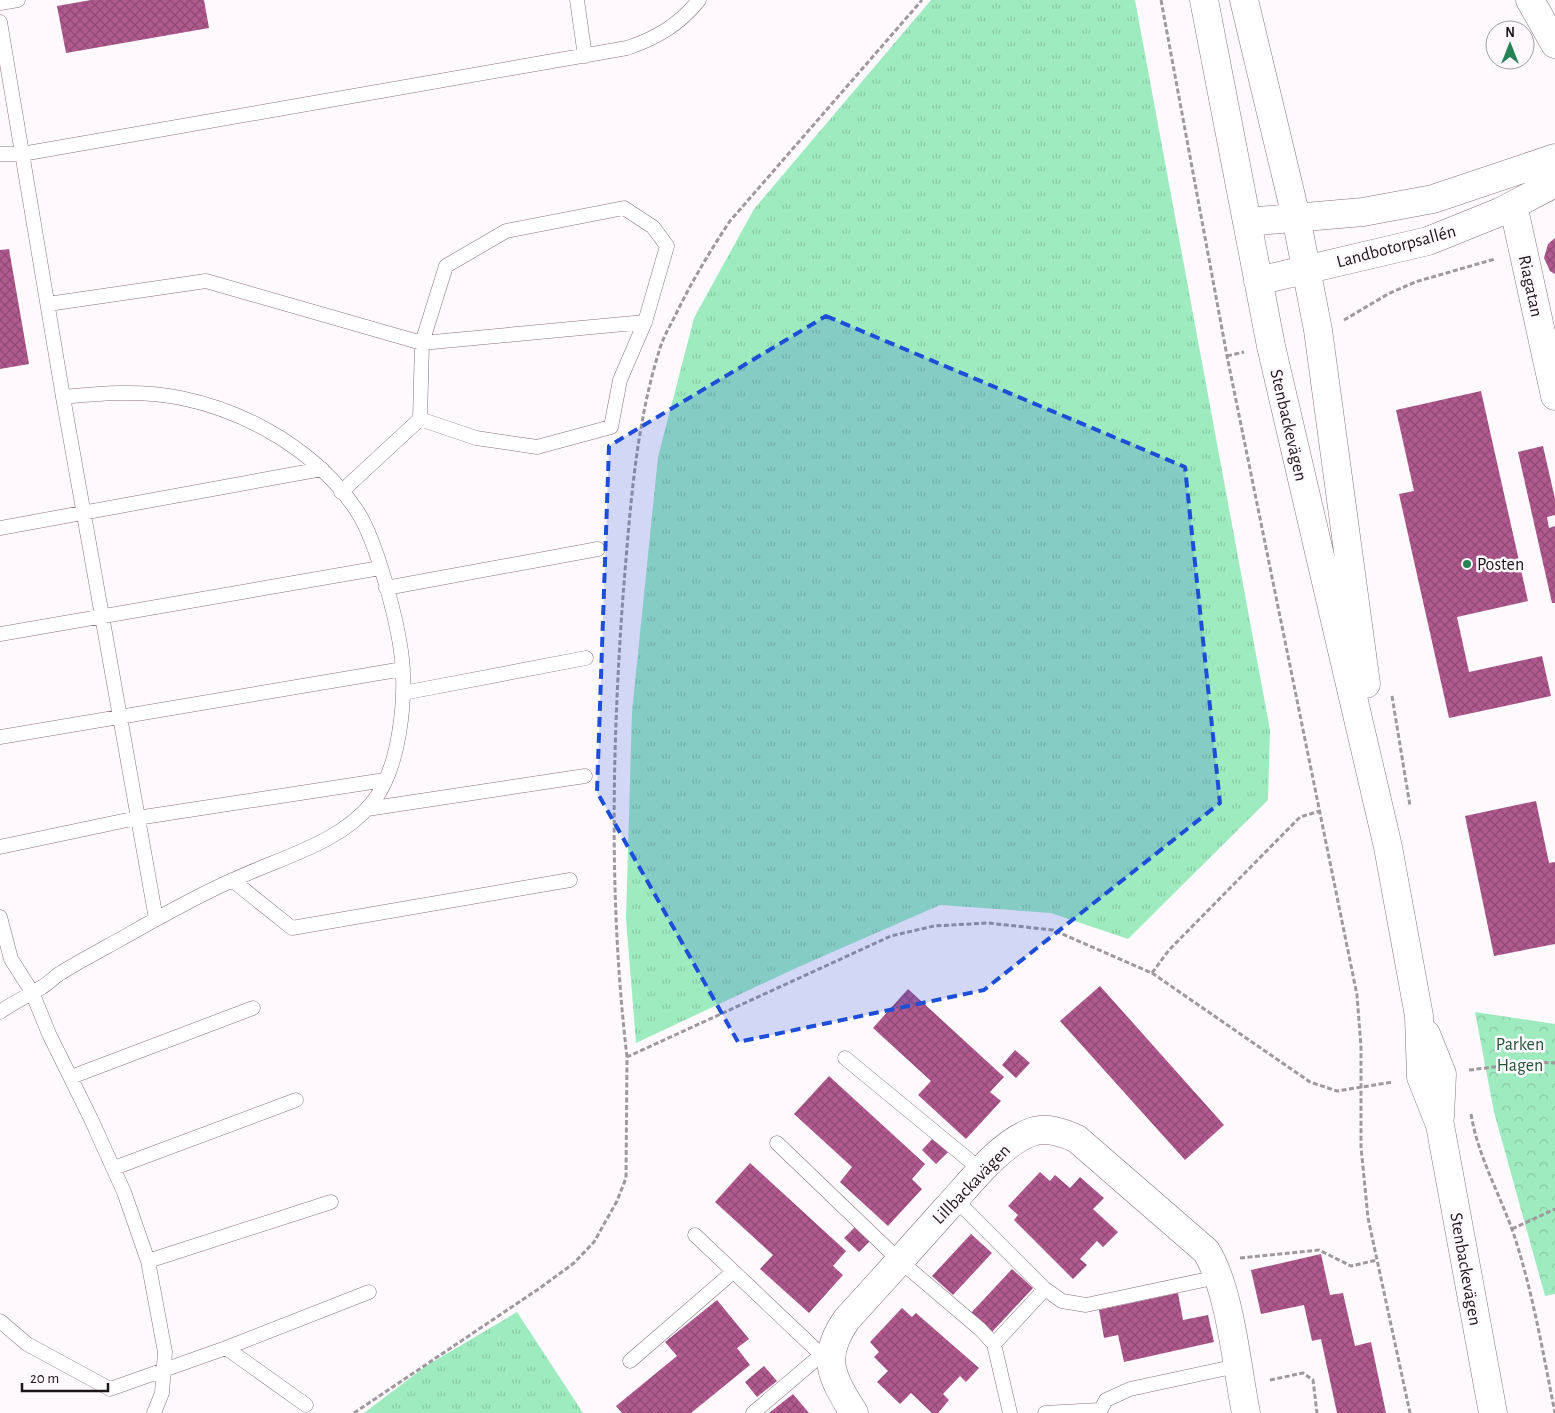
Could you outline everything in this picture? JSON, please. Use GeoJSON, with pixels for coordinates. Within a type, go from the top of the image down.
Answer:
{"type":"FeatureCollection","features":[{"type":"Feature","properties":{"kind":"street","name":"Stenbackevägen"},"geometry":{"type":"LineString","coordinates":[[1204,0],[1273,355],[1388,847]]}},
{"type":"Feature","properties":{"kind":"street","name":"Stenbackevägen"},"geometry":{"type":"LineString","coordinates":[[1244,0],[1296,217],[1318,330],[1388,847],[1419,1016],[1442,1074],[1440,1125],[1493,1413]]}},
{"type":"Feature","properties":{"kind":"street"},"geometry":{"type":"LineString","coordinates":[[1530,0],[1555,44]]}},
{"type":"Feature","properties":{"kind":"street","name":"Landbotorpsallén"},"geometry":{"type":"LineString","coordinates":[[1247,222],[1363,212],[1433,199],[1555,158]]}},
{"type":"Feature","properties":{"kind":"street","name":"Riagatan"},"geometry":{"type":"LineString","coordinates":[[1497,176],[1516,218],[1555,396]]}},
{"type":"Feature","properties":{"kind":"street","name":"Landbotorpsallén"},"geometry":{"type":"LineString","coordinates":[[1258,282],[1428,242],[1510,207],[1555,184]]}},
{"type":"Feature","properties":{"kind":"street","name":"Lillbackavägen"},"geometry":{"type":"LineString","coordinates":[[826,1359],[836,1335],[900,1260],[982,1170],[1014,1141],[1030,1132],[1045,1129],[1060,1131],[1076,1139],[1183,1229],[1206,1251],[1216,1272],[1246,1413]]}},
{"type":"Feature","properties":{"kind":"street"},"geometry":{"type":"LineString","coordinates":[[826,1359],[842,1394],[854,1413]]}},
{"type":"Feature","properties":{"kind":"lane"},"geometry":{"type":"LineString","coordinates":[[0,3],[18,0]]}},
{"type":"Feature","properties":{"kind":"lane"},"geometry":{"type":"LineString","coordinates":[[577,0],[585,56]]}},
{"type":"Feature","properties":{"kind":"lane"},"geometry":{"type":"LineString","coordinates":[[0,154],[22,154],[585,56],[650,40],[670,29],[700,0]]}},
{"type":"Feature","properties":{"kind":"lane"},"geometry":{"type":"LineString","coordinates":[[0,22],[63,397],[86,514],[137,818],[156,919]]}},
{"type":"Feature","properties":{"kind":"lane"},"geometry":{"type":"LineString","coordinates":[[341,492],[420,419],[422,343],[446,266],[506,231],[624,208],[653,227],[668,246],[645,322],[620,380],[611,427],[537,447],[476,438],[420,419]]}},
{"type":"Feature","properties":{"kind":"lane"},"geometry":{"type":"LineString","coordinates":[[48,304],[206,282],[422,343],[645,322]]}},
{"type":"Feature","properties":{"kind":"lane"},"geometry":{"type":"LineString","coordinates":[[0,1012],[156,919],[232,880],[295,854],[355,821],[374,802],[385,780],[403,708],[403,669],[399,632],[380,568],[358,511],[322,469],[283,438],[213,406],[179,397],[148,394],[96,393],[63,397]]}},
{"type":"Feature","properties":{"kind":"lane"},"geometry":{"type":"LineString","coordinates":[[0,528],[86,514],[322,469]]}},
{"type":"Feature","properties":{"kind":"lane"},"geometry":{"type":"LineString","coordinates":[[386,588],[598,548]]}},
{"type":"Feature","properties":{"kind":"lane"},"geometry":{"type":"LineString","coordinates":[[0,634],[380,568]]}},
{"type":"Feature","properties":{"kind":"lane"},"geometry":{"type":"LineString","coordinates":[[403,693],[586,658]]}},
{"type":"Feature","properties":{"kind":"lane"},"geometry":{"type":"LineString","coordinates":[[0,737],[403,669]]}},
{"type":"Feature","properties":{"kind":"lane"},"geometry":{"type":"LineString","coordinates":[[366,809],[585,776]]}},
{"type":"Feature","properties":{"kind":"lane"},"geometry":{"type":"LineString","coordinates":[[0,847],[137,818],[385,780]]}},
{"type":"Feature","properties":{"kind":"lane"},"geometry":{"type":"LineString","coordinates":[[232,880],[292,928],[570,880]]}},
{"type":"Feature","properties":{"kind":"lane"},"geometry":{"type":"LineString","coordinates":[[0,917],[11,959],[32,992],[114,1168],[148,1260],[165,1352],[162,1393],[154,1413]]}},
{"type":"Feature","properties":{"kind":"lane"},"geometry":{"type":"LineString","coordinates":[[71,1077],[253,1008]]}},
{"type":"Feature","properties":{"kind":"lane"},"geometry":{"type":"LineString","coordinates":[[845,1058],[982,1170]]}},
{"type":"Feature","properties":{"kind":"lane"},"geometry":{"type":"LineString","coordinates":[[114,1168],[296,1100]]}},
{"type":"Feature","properties":{"kind":"lane"},"geometry":{"type":"LineString","coordinates":[[777,1143],[900,1260],[994,1344],[1010,1413]]}},
{"type":"Feature","properties":{"kind":"lane"},"geometry":{"type":"LineString","coordinates":[[955,1199],[1045,1289],[1062,1302],[1086,1305],[1216,1272]]}},
{"type":"Feature","properties":{"kind":"lane"},"geometry":{"type":"LineString","coordinates":[[148,1260],[330,1202]]}},
{"type":"Feature","properties":{"kind":"lane"},"geometry":{"type":"LineString","coordinates":[[695,1235],[826,1359],[753,1413]]}},
{"type":"Feature","properties":{"kind":"lane"},"geometry":{"type":"LineString","coordinates":[[630,1361],[733,1272]]}},
{"type":"Feature","properties":{"kind":"lane"},"geometry":{"type":"LineString","coordinates":[[994,1344],[1045,1289]]}},
{"type":"Feature","properties":{"kind":"lane"},"geometry":{"type":"LineString","coordinates":[[0,1321],[27,1344],[110,1389],[226,1348],[369,1292]]}},
{"type":"Feature","properties":{"kind":"lane"},"geometry":{"type":"LineString","coordinates":[[226,1348],[306,1405]]}},
{"type":"Feature","properties":{"kind":"lane"},"geometry":{"type":"LineString","coordinates":[[1045,1413],[1099,1412],[1106,1400],[1130,1389],[1239,1376]]}},
{"type":"Feature","properties":{"kind":"path"},"geometry":{"type":"LineString","coordinates":[[354,1413],[540,1288],[574,1263],[594,1242],[617,1201],[626,1178],[628,1057],[619,989],[615,872],[618,673],[633,482],[648,397],[662,344],[704,260],[730,221],[922,0]]}},
{"type":"Feature","properties":{"kind":"path"},"geometry":{"type":"LineString","coordinates":[[1161,0],[1227,356],[1357,995],[1361,1087],[1361,1147],[1368,1218],[1410,1413]]}},
{"type":"Feature","properties":{"kind":"path"},"geometry":{"type":"LineString","coordinates":[[1336,325],[1388,294],[1415,282],[1507,256],[1522,248]]}},
{"type":"Feature","properties":{"kind":"path"},"geometry":{"type":"LineString","coordinates":[[1343,329],[1344,320]]}},
{"type":"Feature","properties":{"kind":"path"},"geometry":{"type":"LineString","coordinates":[[1391,689],[1412,816]]}},
{"type":"Feature","properties":{"kind":"path"},"geometry":{"type":"LineString","coordinates":[[1152,973],[1169,950],[1300,816],[1320,811]]}},
{"type":"Feature","properties":{"kind":"path"},"geometry":{"type":"LineString","coordinates":[[628,1057],[800,975],[891,936],[934,926],[988,923],[1053,930],[1152,973],[1310,1082],[1338,1091],[1361,1087]]}},
{"type":"Feature","properties":{"kind":"path"},"geometry":{"type":"LineString","coordinates":[[1464,1071],[1536,1062],[1555,1063]]}},
{"type":"Feature","properties":{"kind":"path"},"geometry":{"type":"LineString","coordinates":[[1470,1108],[1480,1152],[1512,1229],[1527,1278],[1555,1413]]}},
{"type":"Feature","properties":{"kind":"path"},"geometry":{"type":"LineString","coordinates":[[1512,1229],[1555,1209]]}},
{"type":"Feature","properties":{"kind":"path"},"geometry":{"type":"LineString","coordinates":[[1216,1272],[1244,1257],[1319,1250],[1350,1266],[1377,1260]]}},
{"type":"Feature","properties":{"kind":"path"},"geometry":{"type":"LineString","coordinates":[[1239,1376],[1303,1373],[1312,1380],[1317,1413]]}},
{"type":"Feature","properties":{"kind":"highlighted area"},"geometry":{"type":"Polygon","coordinates":[[[826,316],[1185,467],[1220,803],[984,990],[738,1042],[597,792],[609,446],[826,316]]]}},
{"type":"Feature","properties":{"kind":"green space"},"geometry":{"type":"Polygon","coordinates":[[[931,0],[1135,0],[1270,730],[1268,800],[1128,939],[1051,913],[940,905],[796,968],[636,1043],[626,919],[632,712],[658,457],[694,318],[754,209],[931,0]]]}},
{"type":"Feature","properties":{"kind":"green space","name":"Parken Hagen"},"geometry":{"type":"Polygon","coordinates":[[[1475,1012],[1555,1024],[1555,1294],[1545,1296],[1494,1112],[1475,1012]]]}},
{"type":"Feature","properties":{"kind":"green space"},"geometry":{"type":"Polygon","coordinates":[[[517,1312],[583,1413],[364,1413],[426,1366],[517,1312]]]}},
{"type":"Feature","properties":{"kind":"building"},"geometry":{"type":"Polygon","coordinates":[[[91,0],[204,0],[209,28],[66,53],[57,6],[91,0]]]}},
{"type":"Feature","properties":{"kind":"building"},"geometry":{"type":"Polygon","coordinates":[[[1555,238],[1555,274],[1550,271],[1544,258],[1548,244],[1555,238]]]}},
{"type":"Feature","properties":{"kind":"building"},"geometry":{"type":"Polygon","coordinates":[[[9,249],[29,364],[0,369],[0,250],[9,249]]]}},
{"type":"Feature","properties":{"kind":"building","name":"Posten"},"geometry":{"type":"Polygon","coordinates":[[[1481,391],[1528,601],[1457,617],[1469,672],[1542,656],[1551,696],[1449,718],[1399,494],[1414,491],[1396,410],[1481,391]]]}},
{"type":"Feature","properties":{"kind":"building"},"geometry":{"type":"Polygon","coordinates":[[[1543,446],[1555,499],[1555,515],[1547,517],[1549,528],[1555,526],[1555,603],[1552,603],[1518,452],[1543,446]]]}},
{"type":"Feature","properties":{"kind":"building"},"geometry":{"type":"Polygon","coordinates":[[[1536,801],[1549,863],[1555,862],[1555,944],[1494,956],[1465,816],[1536,801]]]}},
{"type":"Feature","properties":{"kind":"building"},"geometry":{"type":"Polygon","coordinates":[[[1100,986],[1224,1125],[1185,1160],[1060,1021],[1100,986]]]}},
{"type":"Feature","properties":{"kind":"building"},"geometry":{"type":"Polygon","coordinates":[[[908,989],[1004,1077],[990,1092],[1001,1101],[966,1139],[918,1095],[931,1081],[873,1028],[908,989]]]}},
{"type":"Feature","properties":{"kind":"building"},"geometry":{"type":"Polygon","coordinates":[[[1015,1050],[1030,1063],[1016,1078],[1002,1065],[1015,1050]]]}},
{"type":"Feature","properties":{"kind":"building"},"geometry":{"type":"Polygon","coordinates":[[[829,1076],[925,1164],[912,1179],[922,1189],[888,1226],[840,1182],[852,1167],[794,1114],[829,1076]]]}},
{"type":"Feature","properties":{"kind":"building"},"geometry":{"type":"Polygon","coordinates":[[[935,1136],[950,1150],[936,1164],[922,1150],[935,1136]]]}},
{"type":"Feature","properties":{"kind":"building"},"geometry":{"type":"Polygon","coordinates":[[[750,1163],[846,1251],[833,1266],[843,1275],[809,1313],[760,1269],[773,1255],[715,1202],[750,1163]]]}},
{"type":"Feature","properties":{"kind":"building"},"geometry":{"type":"Polygon","coordinates":[[[1040,1172],[1050,1181],[1055,1175],[1070,1188],[1080,1177],[1104,1198],[1093,1209],[1118,1232],[1103,1247],[1097,1241],[1080,1259],[1087,1265],[1073,1279],[1014,1220],[1018,1215],[1008,1206],[1040,1172]]]}},
{"type":"Feature","properties":{"kind":"building"},"geometry":{"type":"Polygon","coordinates":[[[857,1225],[872,1239],[859,1252],[844,1238],[857,1225]]]}},
{"type":"Feature","properties":{"kind":"building"},"geometry":{"type":"Polygon","coordinates":[[[971,1234],[992,1253],[953,1295],[932,1276],[971,1234]]]}},
{"type":"Feature","properties":{"kind":"building"},"geometry":{"type":"Polygon","coordinates":[[[1321,1254],[1330,1295],[1343,1293],[1355,1346],[1371,1342],[1386,1413],[1337,1413],[1321,1339],[1312,1341],[1304,1305],[1261,1314],[1251,1270],[1321,1254]]]}},
{"type":"Feature","properties":{"kind":"building"},"geometry":{"type":"Polygon","coordinates":[[[1012,1269],[1033,1288],[992,1332],[971,1313],[1012,1269]]]}},
{"type":"Feature","properties":{"kind":"building"},"geometry":{"type":"Polygon","coordinates":[[[1178,1293],[1183,1320],[1208,1315],[1214,1342],[1124,1362],[1118,1335],[1104,1338],[1099,1310],[1178,1293]]]}},
{"type":"Feature","properties":{"kind":"building"},"geometry":{"type":"Polygon","coordinates":[[[717,1300],[749,1339],[737,1348],[750,1365],[691,1413],[622,1413],[616,1406],[677,1356],[665,1342],[717,1300]]]}},
{"type":"Feature","properties":{"kind":"building"},"geometry":{"type":"Polygon","coordinates":[[[902,1308],[912,1317],[916,1313],[979,1368],[966,1382],[960,1376],[943,1394],[949,1400],[938,1413],[932,1413],[911,1393],[900,1404],[877,1382],[888,1371],[874,1357],[879,1352],[870,1342],[902,1308]]]}},
{"type":"Feature","properties":{"kind":"building"},"geometry":{"type":"Polygon","coordinates":[[[764,1366],[777,1381],[757,1397],[745,1382],[764,1366]]]}},
{"type":"Feature","properties":{"kind":"building"},"geometry":{"type":"Polygon","coordinates":[[[793,1394],[809,1413],[769,1413],[793,1394]]]}},
{"type":"Feature","properties":{"kind":"place","name":"Posten"},"geometry":{"type":"Point","coordinates":[1467,564]}}]}
